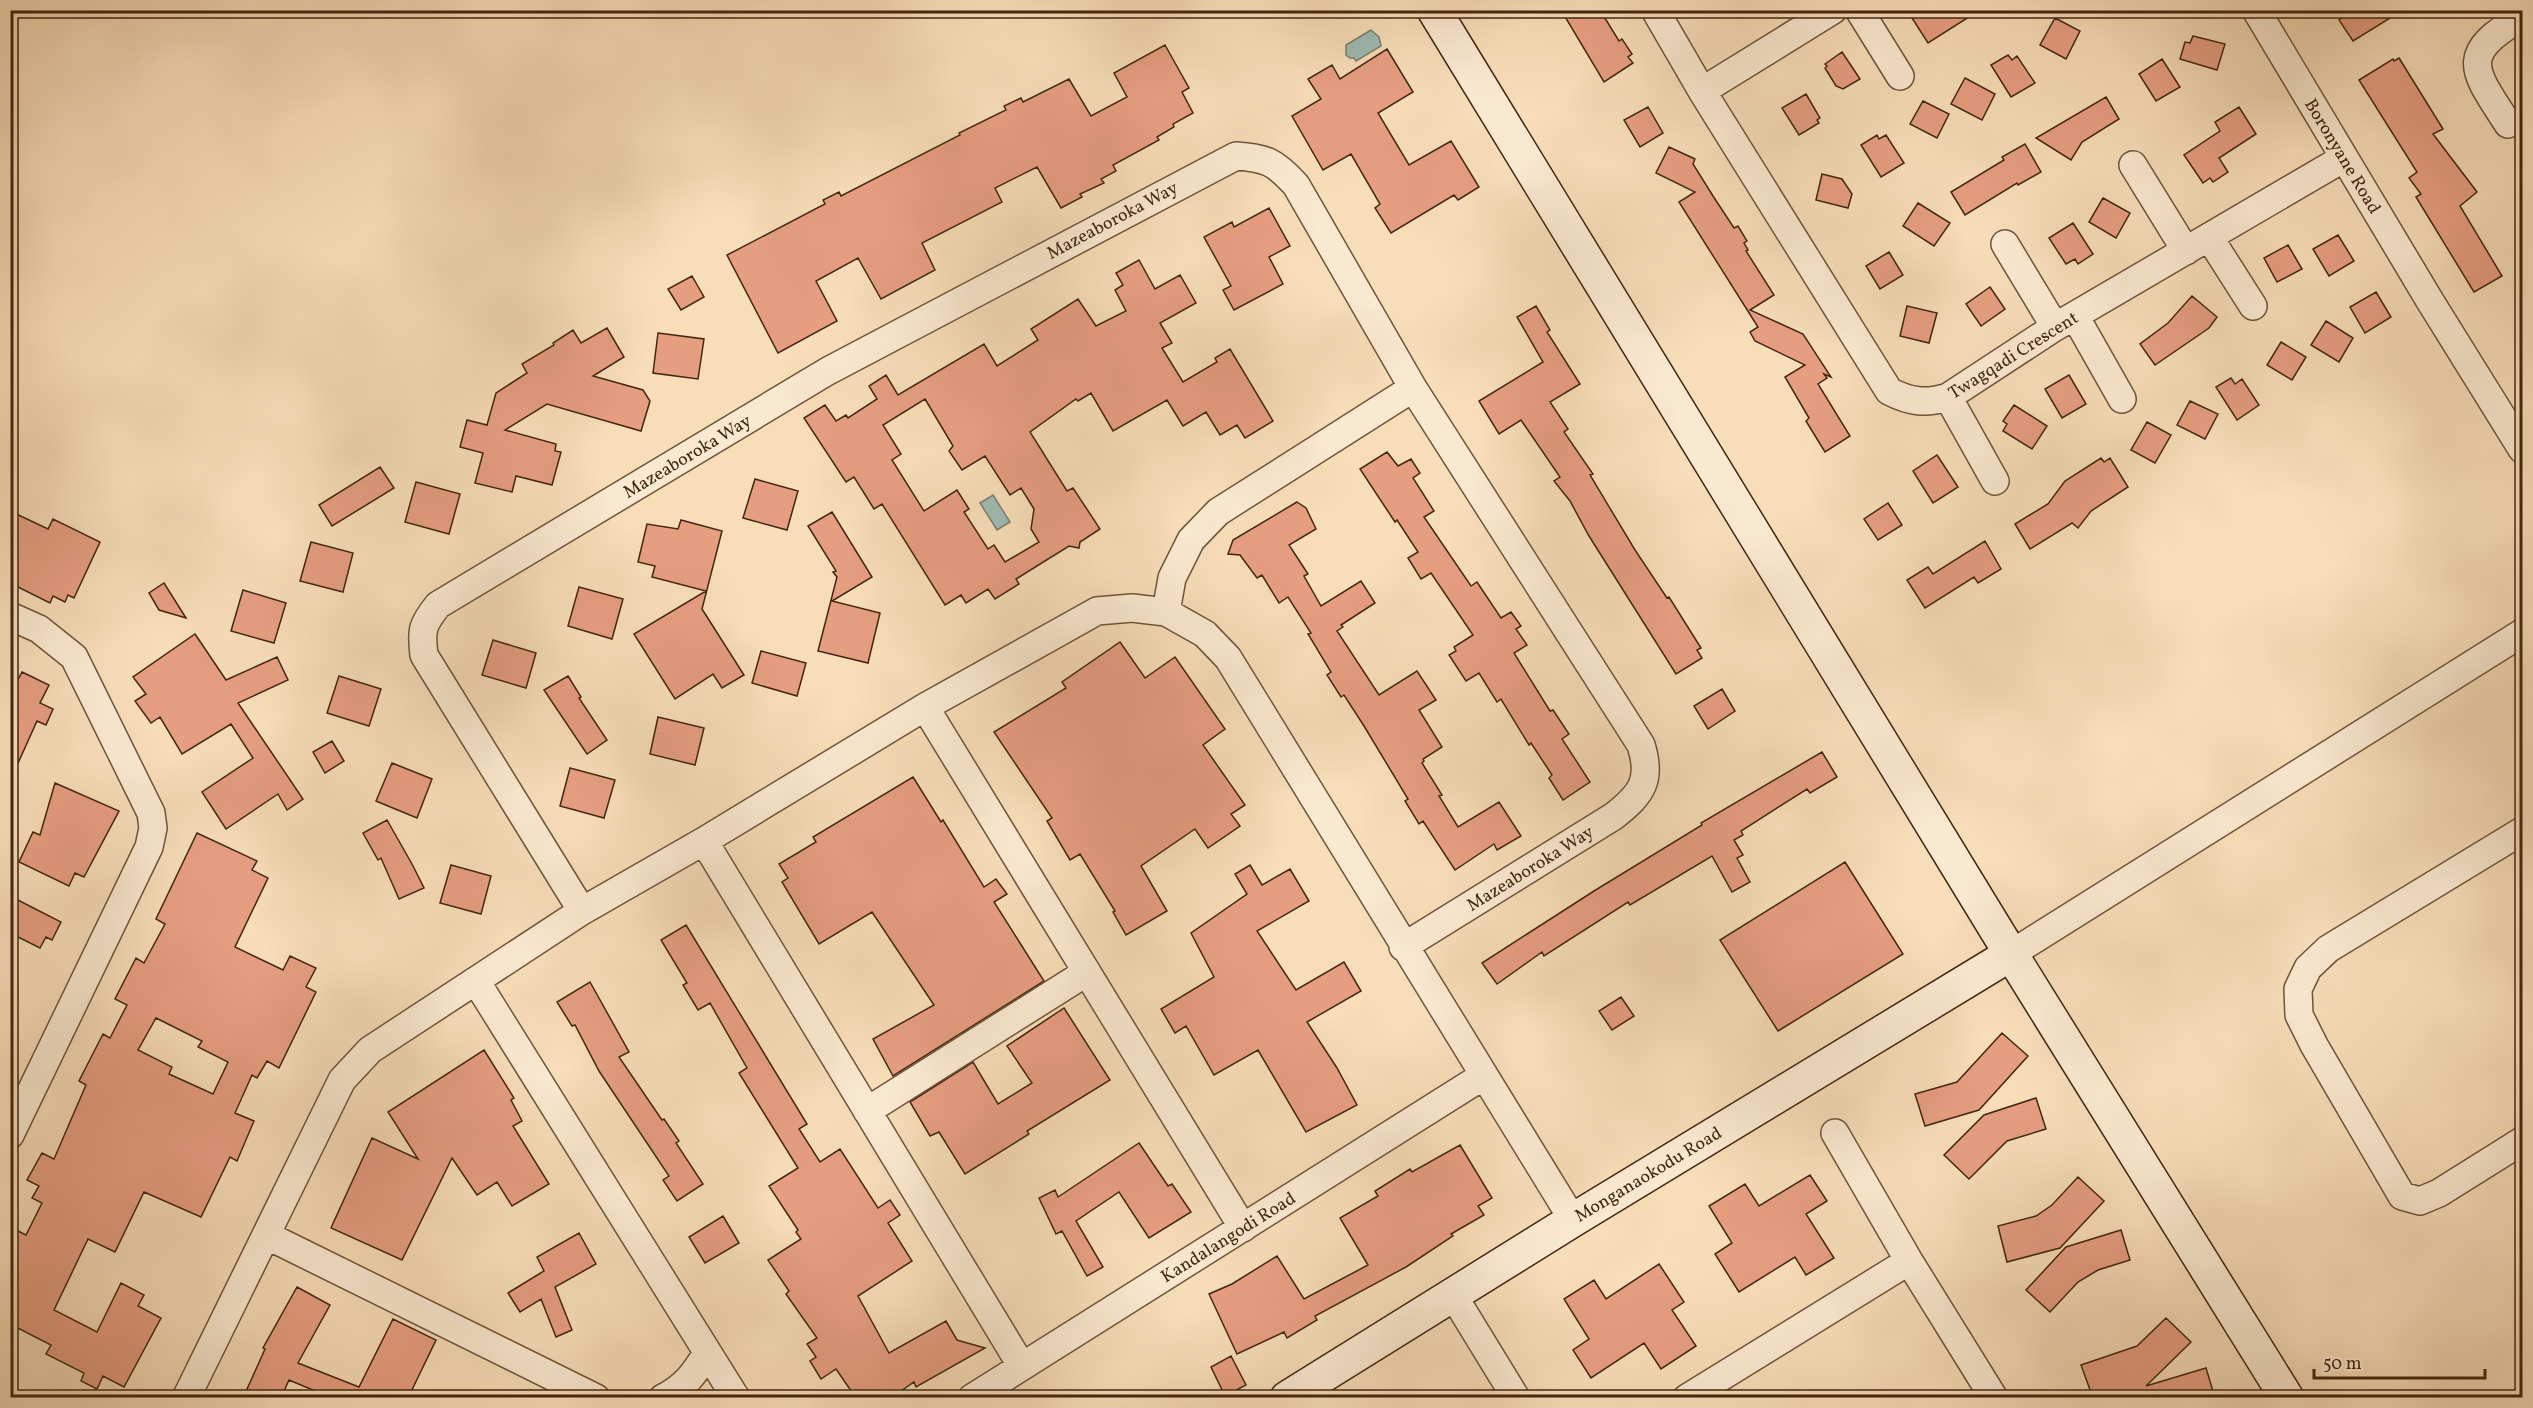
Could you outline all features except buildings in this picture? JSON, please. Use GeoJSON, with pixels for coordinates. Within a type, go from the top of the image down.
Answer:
{"type":"FeatureCollection","features":[{"type":"Feature","properties":{"kind":"street"},"geometry":{"type":"LineString","coordinates":[[1434,10],[2011,954],[2287,1398]]}},
{"type":"Feature","properties":{"kind":"street","name":"Twagqadi Crescent"},"geometry":{"type":"LineString","coordinates":[[1655,10],[1702,91],[1889,391],[1904,399],[1932,402],[1948,397],[2065,321],[2344,158]]}},
{"type":"Feature","properties":{"kind":"street"},"geometry":{"type":"LineString","coordinates":[[1702,91],[1833,10]]}},
{"type":"Feature","properties":{"kind":"street"},"geometry":{"type":"LineString","coordinates":[[1859,10],[1900,76]]}},
{"type":"Feature","properties":{"kind":"street","name":"Boronyane Road"},"geometry":{"type":"LineString","coordinates":[[2256,10],[2430,301],[2523,449]]}},
{"type":"Feature","properties":{"kind":"street"},"geometry":{"type":"LineString","coordinates":[[2508,124],[2479,79],[2477,62],[2484,45],[2496,32],[2523,17]]}},
{"type":"Feature","properties":{"kind":"street","name":"Mazeaboroka Way"},"geometry":{"type":"LineString","coordinates":[[582,911],[424,655],[421,634],[424,622],[438,605],[828,371],[1211,167],[1236,156],[1257,157],[1279,166],[1296,185],[1413,388],[1641,745],[1646,762],[1646,777],[1640,792],[1614,816],[1403,947]]}},
{"type":"Feature","properties":{"kind":"street"},"geometry":{"type":"LineString","coordinates":[[2133,165],[2186,251]]}},
{"type":"Feature","properties":{"kind":"street"},"geometry":{"type":"LineString","coordinates":[[2209,237],[2253,306]]}},
{"type":"Feature","properties":{"kind":"street"},"geometry":{"type":"LineString","coordinates":[[2005,244],[2122,399]]}},
{"type":"Feature","properties":{"kind":"street"},"geometry":{"type":"LineString","coordinates":[[1166,612],[1172,578],[1191,540],[1218,512],[1413,388]]}},
{"type":"Feature","properties":{"kind":"street"},"geometry":{"type":"LineString","coordinates":[[1948,397],[1995,481]]}},
{"type":"Feature","properties":{"kind":"street"},"geometry":{"type":"LineString","coordinates":[[186,1398],[342,1080],[370,1050],[582,911],[704,841],[925,707],[1097,611],[1132,608],[1166,612],[1205,633],[1228,658],[1403,947],[1573,1220]]}},
{"type":"Feature","properties":{"kind":"street"},"geometry":{"type":"LineString","coordinates":[[10,615],[39,629],[74,657],[151,813],[153,828],[149,847],[10,1135]]}},
{"type":"Feature","properties":{"kind":"street"},"geometry":{"type":"LineString","coordinates":[[2011,954],[2523,633]]}},
{"type":"Feature","properties":{"kind":"street"},"geometry":{"type":"LineString","coordinates":[[925,707],[1244,1228]]}},
{"type":"Feature","properties":{"kind":"street"},"geometry":{"type":"LineString","coordinates":[[2523,831],[2328,949],[2308,968],[2298,989],[2299,1015],[2313,1045],[2402,1196],[2420,1201],[2439,1193],[2523,1140]]}},
{"type":"Feature","properties":{"kind":"street"},"geometry":{"type":"LineString","coordinates":[[704,841],[1021,1365]]}},
{"type":"Feature","properties":{"kind":"street","name":"Monganaokodu Road"},"geometry":{"type":"LineString","coordinates":[[1287,1398],[1573,1220],[2011,954]]}},
{"type":"Feature","properties":{"kind":"street"},"geometry":{"type":"LineString","coordinates":[[867,1111],[1087,972]]}},
{"type":"Feature","properties":{"kind":"street"},"geometry":{"type":"LineString","coordinates":[[476,981],[736,1398]]}},
{"type":"Feature","properties":{"kind":"street","name":"Kandalangodi Road"},"geometry":{"type":"LineString","coordinates":[[972,1398],[1483,1076]]}},
{"type":"Feature","properties":{"kind":"street"},"geometry":{"type":"LineString","coordinates":[[1835,1133],[1909,1261],[1994,1398]]}},
{"type":"Feature","properties":{"kind":"street"},"geometry":{"type":"LineString","coordinates":[[266,1235],[597,1398]]}},
{"type":"Feature","properties":{"kind":"street"},"geometry":{"type":"LineString","coordinates":[[1688,1398],[1909,1261]]}},
{"type":"Feature","properties":{"kind":"street"},"geometry":{"type":"LineString","coordinates":[[1453,1296],[1516,1398]]}},
{"type":"Feature","properties":{"kind":"street"},"geometry":{"type":"LineString","coordinates":[[663,1398],[678,1390],[693,1376],[707,1353]]}},
{"type":"Feature","properties":{"kind":"water"},"geometry":{"type":"Polygon","coordinates":[[[1371,30],[1379,37],[1381,46],[1356,61],[1346,55],[1346,45],[1371,30]]]}},
{"type":"Feature","properties":{"kind":"water"},"geometry":{"type":"Polygon","coordinates":[[[993,495],[1010,522],[997,530],[980,503],[993,495]]]}}]}
